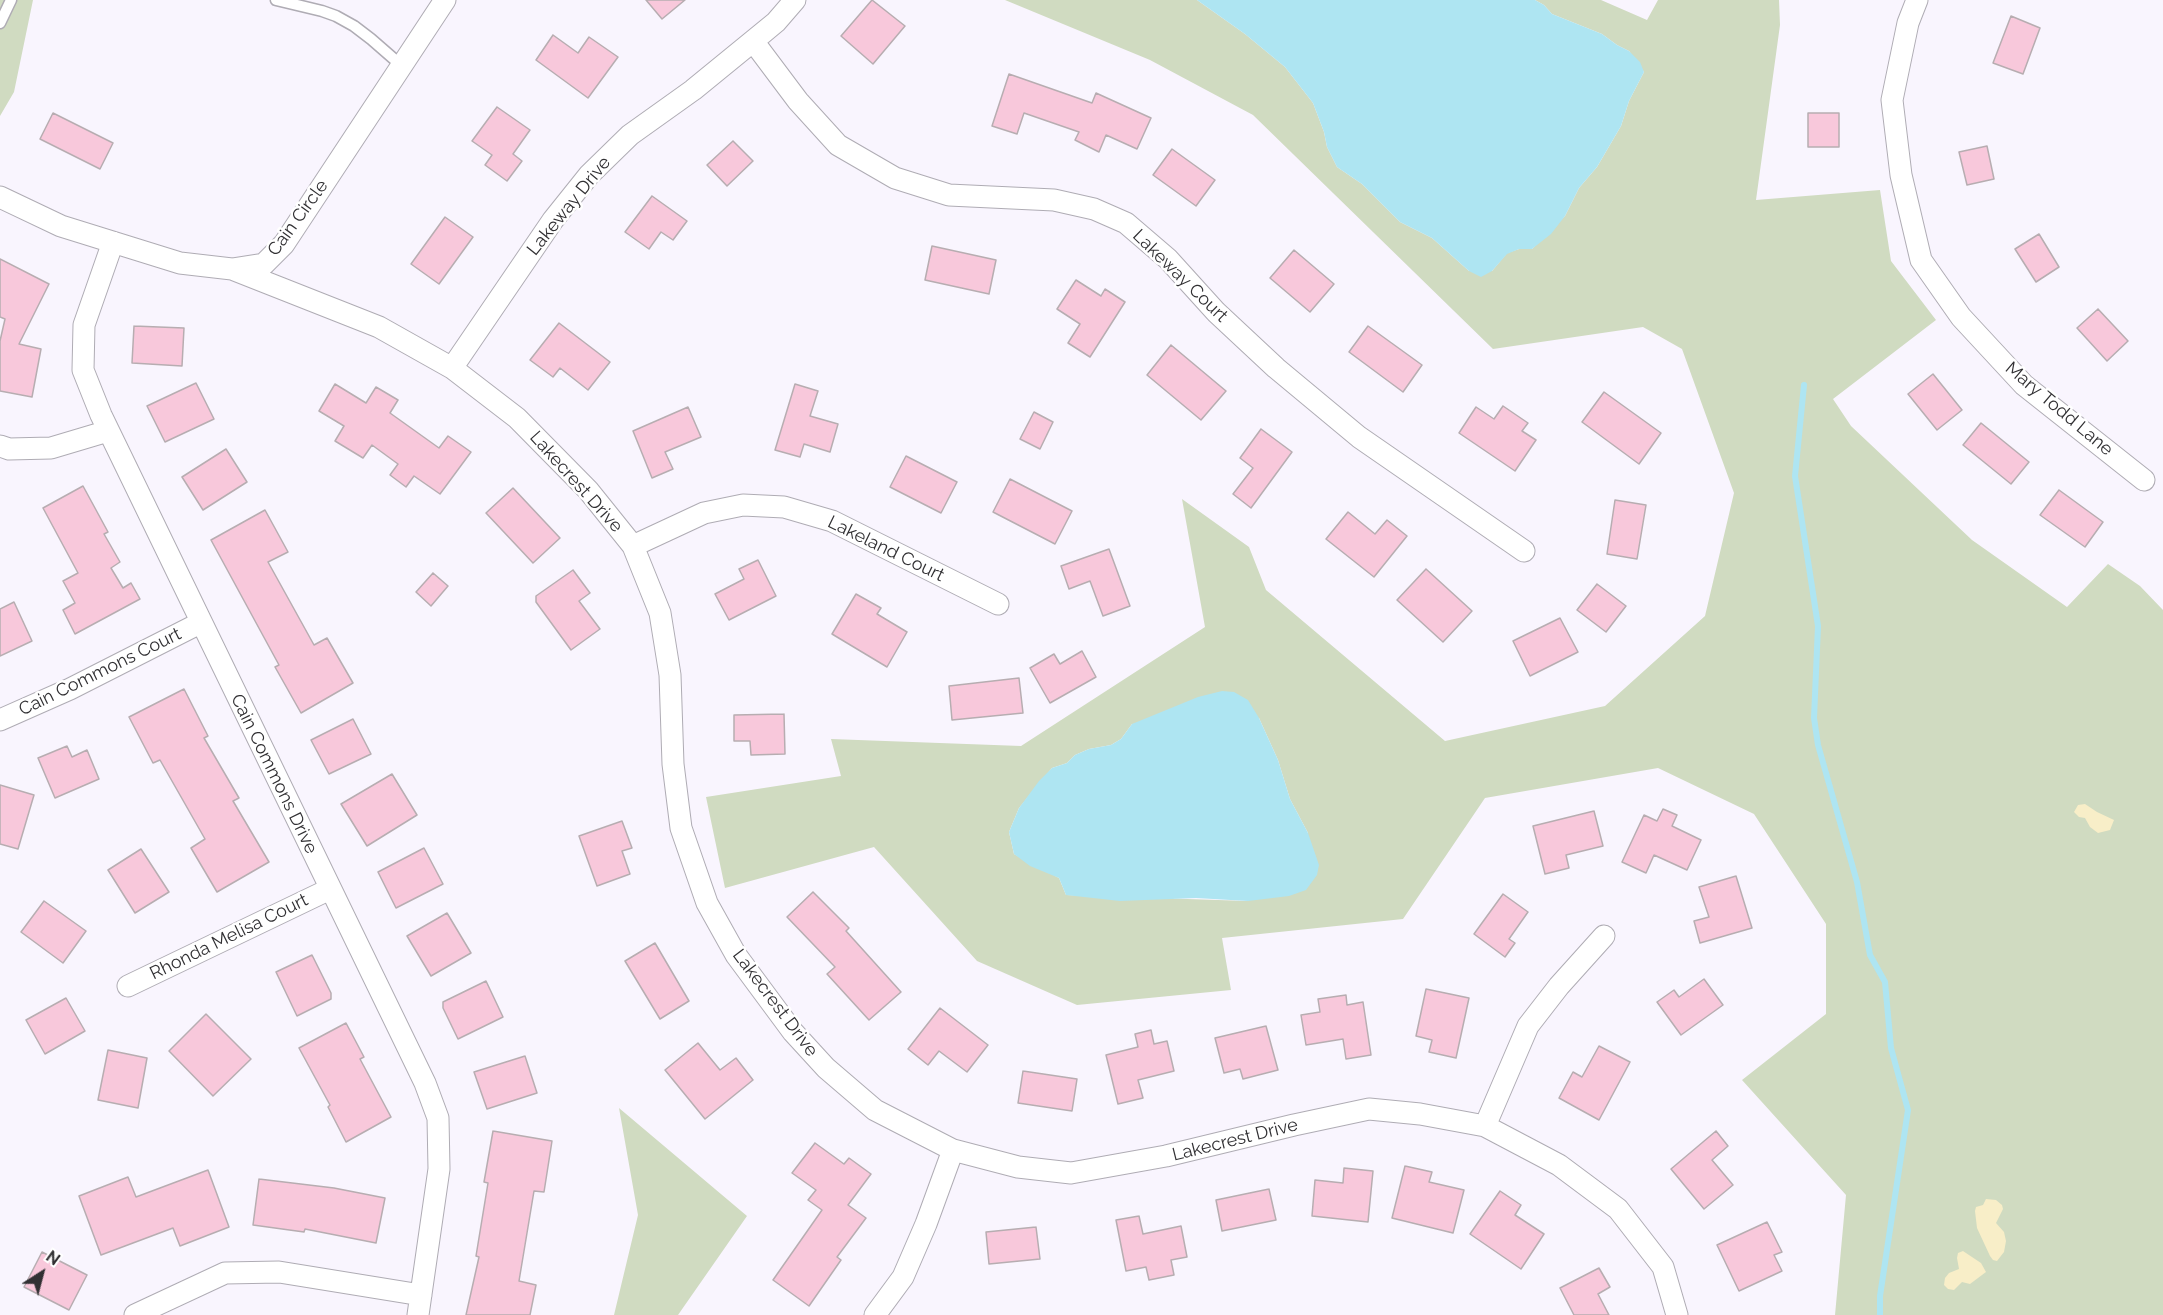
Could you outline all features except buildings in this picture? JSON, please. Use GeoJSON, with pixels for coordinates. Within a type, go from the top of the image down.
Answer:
{"type":"FeatureCollection","features":[{"type":"Feature","properties":{"kind":"street","name":"Cain Circle"},"geometry":{"type":"LineString","coordinates":[[0,197],[61,226],[180,263],[232,269],[264,264],[284,244],[445,0]]}},
{"type":"Feature","properties":{"kind":"street","name":"Lakeway Drive"},"geometry":{"type":"LineString","coordinates":[[452,368],[553,220],[589,175],[630,135],[693,90],[776,22],[795,0]]}},
{"type":"Feature","properties":{"kind":"street","name":"Mary Todd Lane"},"geometry":{"type":"LineString","coordinates":[[1917,0],[1908,23],[1892,100],[1901,175],[1920,260],[1961,317],[2024,384],[2144,480]]}},
{"type":"Feature","properties":{"kind":"street","name":"Lakeway Court"},"geometry":{"type":"LineString","coordinates":[[753,40],[798,101],[838,145],[895,178],[949,195],[1054,200],[1094,209],[1126,223],[1168,259],[1216,312],[1276,368],[1359,436],[1524,551]]}},
{"type":"Feature","properties":{"kind":"street","name":"Cain Commons Drive"},"geometry":{"type":"LineString","coordinates":[[113,242],[84,325],[83,370],[108,431],[425,1083],[438,1118],[439,1169],[420,1305]]}},
{"type":"Feature","properties":{"kind":"street","name":"Lakecrest Drive"},"geometry":{"type":"LineString","coordinates":[[232,269],[379,327],[452,368],[518,418],[588,490],[633,546],[660,612],[670,675],[673,764],[681,828],[707,903],[736,955],[793,1032],[826,1068],[875,1110],[953,1149],[1018,1167],[1071,1173],[1166,1156],[1369,1109],[1420,1114],[1485,1126],[1559,1165],[1618,1209],[1663,1267],[1677,1315]]}},
{"type":"Feature","properties":{"kind":"street"},"geometry":{"type":"LineString","coordinates":[[0,446],[9,449],[51,448],[108,431]]}},
{"type":"Feature","properties":{"kind":"street","name":"Lakeland Court"},"geometry":{"type":"LineString","coordinates":[[633,546],[704,513],[743,505],[784,507],[832,521],[998,604]]}},
{"type":"Feature","properties":{"kind":"street","name":"Cain Commons Court"},"geometry":{"type":"LineString","coordinates":[[0,720],[70,689],[200,623]]}},
{"type":"Feature","properties":{"kind":"street","name":"Rhonda Melisa Court"},"geometry":{"type":"LineString","coordinates":[[128,986],[330,889]]}},
{"type":"Feature","properties":{"kind":"street"},"geometry":{"type":"LineString","coordinates":[[1485,1126],[1528,1026],[1558,986],[1604,936]]}},
{"type":"Feature","properties":{"kind":"street"},"geometry":{"type":"LineString","coordinates":[[875,1315],[903,1277],[926,1224],[953,1149]]}},
{"type":"Feature","properties":{"kind":"street"},"geometry":{"type":"LineString","coordinates":[[135,1315],[225,1274],[279,1272],[420,1305]]}},
{"type":"Feature","properties":{"kind":"lane"},"geometry":{"type":"LineString","coordinates":[[0,23],[11,0]]}},
{"type":"Feature","properties":{"kind":"lane"},"geometry":{"type":"LineString","coordinates":[[276,0],[322,11],[345,21],[371,39],[402,66]]}},
{"type":"Feature","properties":{"kind":"green space"},"geometry":{"type":"Polygon","coordinates":[[[0,0],[33,0],[14,92],[0,116],[0,0]]]}},
{"type":"Feature","properties":{"kind":"green space"},"geometry":{"type":"Polygon","coordinates":[[[1005,0],[1197,0],[1245,34],[1285,67],[1313,103],[1327,147],[1337,167],[1362,184],[1400,222],[1432,238],[1469,271],[1492,271],[1507,253],[1519,249],[1532,249],[1565,216],[1579,188],[1597,167],[1621,126],[1629,101],[1644,72],[1629,51],[1602,34],[1552,14],[1544,5],[1535,0],[1601,0],[1647,20],[1658,0],[1779,0],[1780,25],[1756,200],[1880,190],[1891,261],[1936,320],[1833,399],[1851,426],[1972,540],[2067,607],[2108,564],[2140,586],[2163,610],[2163,1315],[1835,1315],[1846,1195],[1742,1080],[1826,1014],[1826,924],[1754,814],[1658,768],[1485,798],[1403,919],[1222,938],[1231,990],[1077,1005],[977,961],[874,847],[725,888],[706,797],[841,776],[831,739],[1021,746],[1205,627],[1182,499],[1249,547],[1266,590],[1445,741],[1605,706],[1705,616],[1734,493],[1682,349],[1643,327],[1493,349],[1253,115],[1150,60],[1005,0]],[[1259,718],[1132,724],[1121,739],[1111,745],[1089,749],[1075,755],[1067,763],[1052,768],[1019,808],[1009,832],[1014,854],[1059,878],[1066,895],[1248,901],[1308,833],[1290,799],[1278,760],[1259,718]]]}},
{"type":"Feature","properties":{"kind":"green space"},"geometry":{"type":"Polygon","coordinates":[[[619,1108],[747,1216],[678,1315],[614,1315],[638,1215],[619,1108]]]}},
{"type":"Feature","properties":{"kind":"sand"},"geometry":{"type":"Polygon","coordinates":[[[2085,804],[2114,820],[2110,830],[2098,833],[2090,827],[2085,818],[2079,817],[2074,812],[2078,805],[2085,804]]]}},
{"type":"Feature","properties":{"kind":"sand"},"geometry":{"type":"Polygon","coordinates":[[[1986,1199],[1996,1200],[2003,1209],[1996,1223],[2004,1232],[2006,1241],[2004,1252],[1997,1261],[1990,1256],[1977,1228],[1976,1207],[1983,1205],[1986,1199]]]}},
{"type":"Feature","properties":{"kind":"sand"},"geometry":{"type":"Polygon","coordinates":[[[1963,1251],[1981,1263],[1986,1272],[1970,1284],[1962,1282],[1954,1290],[1948,1289],[1944,1285],[1945,1278],[1949,1273],[1959,1269],[1958,1253],[1963,1251]]]}},
{"type":"Feature","properties":{"kind":"water"},"geometry":{"type":"Polygon","coordinates":[[[1197,0],[1535,0],[1544,5],[1552,14],[1602,34],[1629,51],[1640,62],[1644,72],[1629,101],[1621,126],[1597,167],[1579,188],[1565,216],[1551,234],[1532,249],[1519,249],[1507,254],[1492,271],[1481,277],[1469,271],[1432,238],[1400,222],[1362,184],[1337,167],[1327,147],[1313,103],[1285,67],[1245,34],[1197,0]]]}},
{"type":"Feature","properties":{"kind":"water"},"geometry":{"type":"Polygon","coordinates":[[[1222,691],[1234,692],[1248,700],[1278,760],[1290,799],[1308,833],[1319,865],[1317,875],[1306,890],[1289,896],[1248,901],[1196,898],[1120,901],[1066,895],[1059,878],[1030,866],[1014,854],[1009,832],[1019,808],[1052,768],[1067,763],[1075,755],[1089,749],[1111,745],[1121,739],[1132,724],[1198,697],[1222,691]]]}},
{"type":"Feature","properties":{"kind":"waterway"},"geometry":{"type":"LineString","coordinates":[[1804,385],[1795,476],[1818,626],[1814,718],[1818,745],[1857,882],[1870,955],[1885,982],[1891,1048],[1908,1110],[1880,1296],[1880,1315]]}}]}
